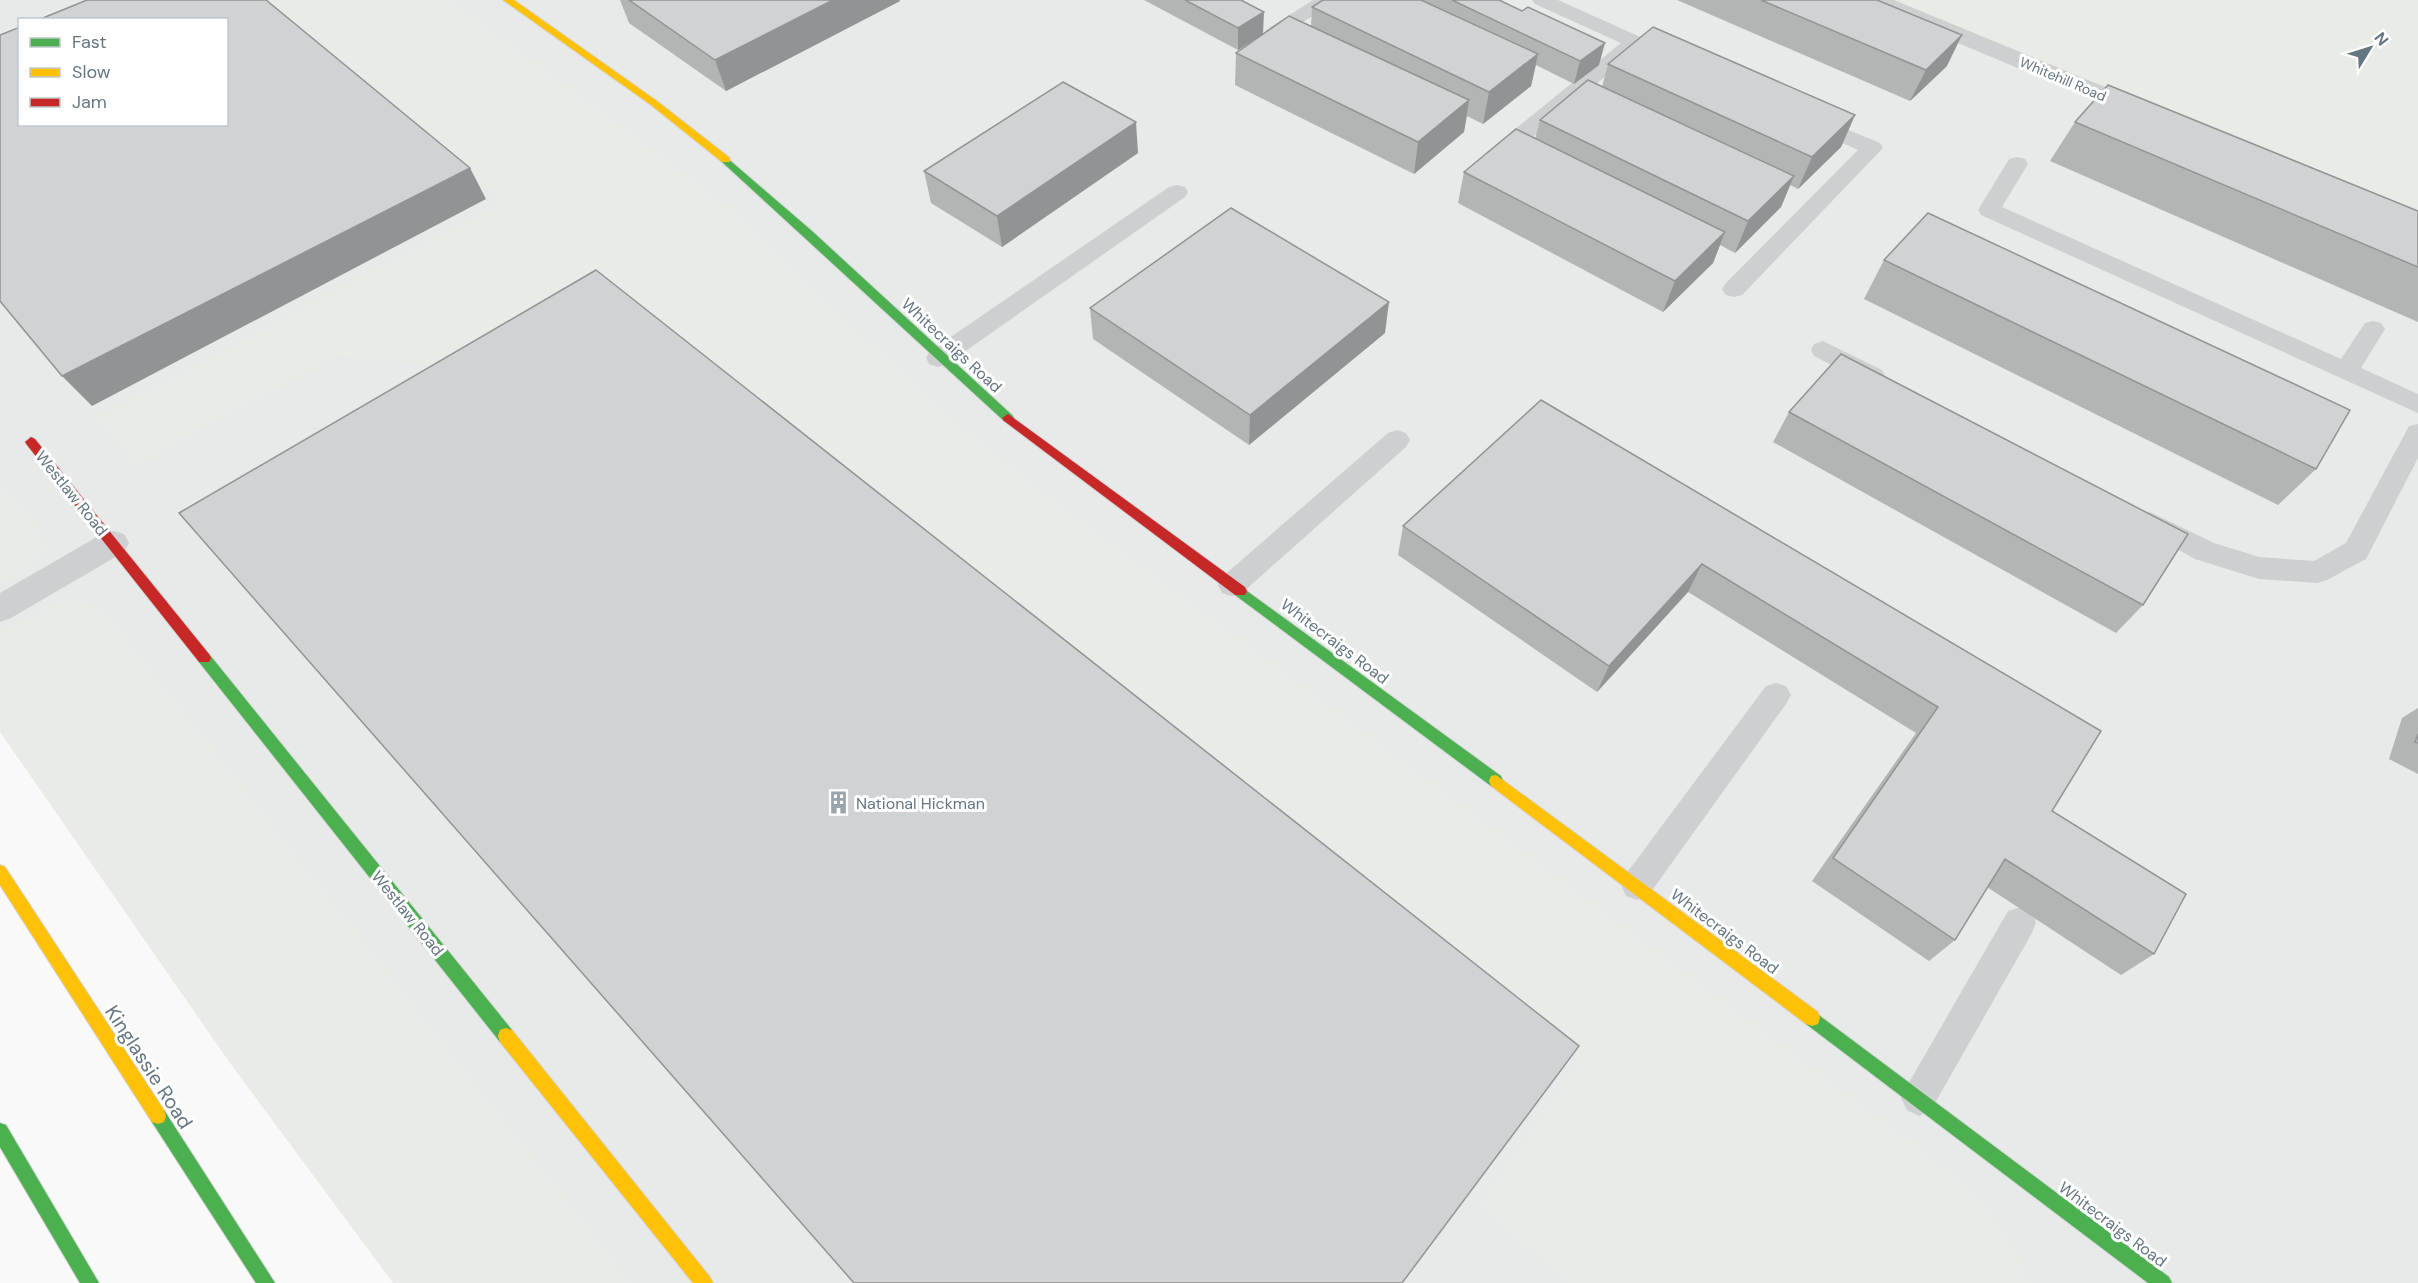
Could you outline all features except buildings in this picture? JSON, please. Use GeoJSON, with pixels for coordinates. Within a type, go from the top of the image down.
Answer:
{"type":"FeatureCollection","features":[{"type":"Feature","properties":{"kind":"street","name":"Whitecraigs Road"},"geometry":{"type":"LineString","coordinates":[[508,0],[696,135],[737,169],[803,227],[938,358],[1016,425],[1637,885],[1919,1098],[2139,1275]]}},
{"type":"Feature","properties":{"kind":"street","name":"Whitehill Road"},"geometry":{"type":"LineString","coordinates":[[1875,0],[2165,121]]}},
{"type":"Feature","properties":{"kind":"street","name":"Westlaw Road"},"geometry":{"type":"LineString","coordinates":[[31,442],[704,1283]]}},
{"type":"Feature","properties":{"kind":"street","name":"Westlaw Road"},"geometry":{"type":"LineString","coordinates":[[0,609],[113,543]]}},
{"type":"Feature","properties":{"kind":"street","name":"Kinglassie Road"},"geometry":{"type":"LineString","coordinates":[[0,872],[266,1283]]}},
{"type":"Feature","properties":{"kind":"street"},"geometry":{"type":"LineString","coordinates":[[0,1131],[90,1283]]}},
{"type":"Feature","properties":{"kind":"lane"},"geometry":{"type":"LineString","coordinates":[[1273,34],[1326,0]]}},
{"type":"Feature","properties":{"kind":"lane"},"geometry":{"type":"LineString","coordinates":[[1542,0],[1688,66]]}},
{"type":"Feature","properties":{"kind":"lane"},"geometry":{"type":"LineString","coordinates":[[1479,170],[1634,42]]}},
{"type":"Feature","properties":{"kind":"lane"},"geometry":{"type":"LineString","coordinates":[[1734,289],[1872,148],[1797,114]]}},
{"type":"Feature","properties":{"kind":"lane"},"geometry":{"type":"LineString","coordinates":[[2017,164],[1989,210],[2418,404]]}},
{"type":"Feature","properties":{"kind":"lane"},"geometry":{"type":"LineString","coordinates":[[938,358],[1177,192]]}},
{"type":"Feature","properties":{"kind":"lane"},"geometry":{"type":"LineString","coordinates":[[2346,371],[2373,329]]}},
{"type":"Feature","properties":{"kind":"lane"},"geometry":{"type":"LineString","coordinates":[[1823,350],[1895,388]]}},
{"type":"Feature","properties":{"kind":"lane"},"geometry":{"type":"LineString","coordinates":[[2133,513],[2205,551],[2259,568],[2317,572],[2356,551],[2418,433]]}},
{"type":"Feature","properties":{"kind":"lane"},"geometry":{"type":"LineString","coordinates":[[1232,585],[1397,440]]}},
{"type":"Feature","properties":{"kind":"lane"},"geometry":{"type":"LineString","coordinates":[[1637,885],[1776,695]]}},
{"type":"Feature","properties":{"kind":"lane"},"geometry":{"type":"LineString","coordinates":[[1919,1098],[2020,922]]}},
{"type":"Feature","properties":{"kind":"shaded area"},"geometry":{"type":"Polygon","coordinates":[[[0,0],[1890,0],[2418,217],[2418,1283],[432,1283],[0,696],[0,0]]]}},
{"type":"Feature","properties":{"kind":"shaded area"},"geometry":{"type":"Polygon","coordinates":[[[253,0],[450,0],[675,165],[730,209],[922,391],[981,443],[1047,495],[1962,1180],[2009,1240],[2029,1283],[1568,1283],[1478,1206],[1581,1058],[607,287],[474,368],[335,356],[136,466],[95,419],[501,202],[253,0]]]}},
{"type":"Feature","properties":{"kind":"shaded area"},"geometry":{"type":"Polygon","coordinates":[[[1875,0],[2418,0],[2418,225],[1875,0]]]}},
{"type":"Feature","properties":{"kind":"shaded area"},"geometry":{"type":"Polygon","coordinates":[[[0,481],[35,522],[41,531],[45,546],[34,565],[0,586],[0,481]]]}},
{"type":"Feature","properties":{"kind":"shaded area"},"geometry":{"type":"Polygon","coordinates":[[[78,601],[94,604],[109,616],[632,1283],[393,1283],[230,1063],[0,732],[0,633],[60,602],[78,601]]]}},
{"type":"Feature","properties":{"kind":"traffic: fast"},"geometry":{"type":"LineString","coordinates":[[726,160],[1008,418]]}},
{"type":"Feature","properties":{"kind":"traffic: fast"},"geometry":{"type":"LineString","coordinates":[[1240,591],[1496,781]]}},
{"type":"Feature","properties":{"kind":"traffic: fast"},"geometry":{"type":"LineString","coordinates":[[204,658],[506,1036]]}},
{"type":"Feature","properties":{"kind":"traffic: fast"},"geometry":{"type":"LineString","coordinates":[[1812,1018],[2163,1283]]}},
{"type":"Feature","properties":{"kind":"traffic: fast"},"geometry":{"type":"LineString","coordinates":[[158,1116],[266,1283]]}},
{"type":"Feature","properties":{"kind":"traffic: fast"},"geometry":{"type":"LineString","coordinates":[[0,1131],[90,1283]]}},
{"type":"Feature","properties":{"kind":"traffic: slow"},"geometry":{"type":"LineString","coordinates":[[508,0],[654,103],[726,160]]}},
{"type":"Feature","properties":{"kind":"traffic: slow"},"geometry":{"type":"LineString","coordinates":[[1496,781],[1812,1018]]}},
{"type":"Feature","properties":{"kind":"traffic: slow"},"geometry":{"type":"LineString","coordinates":[[0,872],[158,1116]]}},
{"type":"Feature","properties":{"kind":"traffic: slow"},"geometry":{"type":"LineString","coordinates":[[506,1036],[704,1283]]}},
{"type":"Feature","properties":{"kind":"traffic: jam"},"geometry":{"type":"LineString","coordinates":[[1008,418],[1240,591]]}},
{"type":"Feature","properties":{"kind":"traffic: jam"},"geometry":{"type":"LineString","coordinates":[[31,442],[204,658]]}},
{"type":"Feature","properties":{"kind":"place","name":"National Hickman"},"geometry":{"type":"Point","coordinates":[838,803]}}]}
